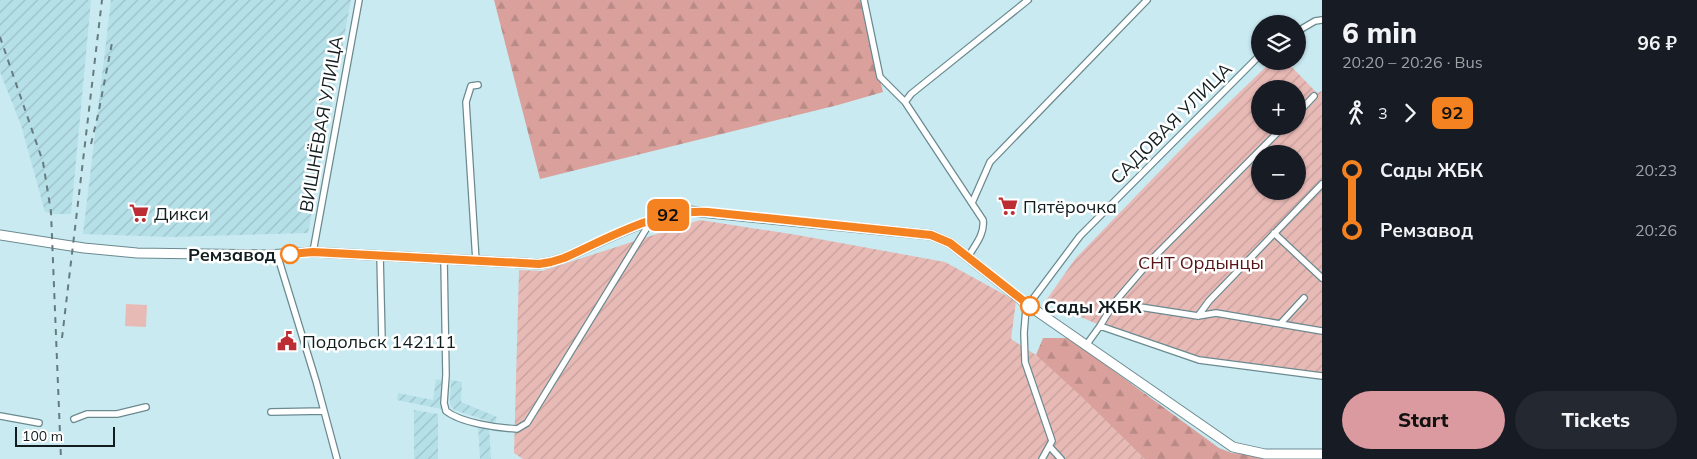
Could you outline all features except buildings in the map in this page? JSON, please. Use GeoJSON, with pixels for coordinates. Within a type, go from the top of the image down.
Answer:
{"type":"FeatureCollection","features":[{"type":"Feature","properties":{"kind":"street","name":"ВИШНЁВАЯ УЛИЦА"},"geometry":{"type":"LineString","coordinates":[[313,252],[360,0]]}},
{"type":"Feature","properties":{"kind":"street"},"geometry":{"type":"LineString","coordinates":[[864,0],[880,77],[905,102],[983,220],[984,228],[968,257]]}},
{"type":"Feature","properties":{"kind":"street"},"geometry":{"type":"LineString","coordinates":[[905,102],[918,88],[1028,0]]}},
{"type":"Feature","properties":{"kind":"street"},"geometry":{"type":"LineString","coordinates":[[972,203],[990,162],[1147,0]]}},
{"type":"Feature","properties":{"kind":"street"},"geometry":{"type":"LineString","coordinates":[[1306,26],[1315,21],[1322,20]]}},
{"type":"Feature","properties":{"kind":"street","name":"САДОВАЯ УЛИЦА"},"geometry":{"type":"LineString","coordinates":[[1028,305],[1080,236],[1251,64]]}},
{"type":"Feature","properties":{"kind":"street"},"geometry":{"type":"LineString","coordinates":[[476,260],[466,102],[471,86],[478,85]]}},
{"type":"Feature","properties":{"kind":"street"},"geometry":{"type":"LineString","coordinates":[[1306,104],[1314,96]]}},
{"type":"Feature","properties":{"kind":"street"},"geometry":{"type":"LineString","coordinates":[[1086,344],[1114,303],[1150,261],[1275,135]]}},
{"type":"Feature","properties":{"kind":"street"},"geometry":{"type":"LineString","coordinates":[[1198,316],[1209,301],[1322,184]]}},
{"type":"Feature","properties":{"kind":"street"},"geometry":{"type":"LineString","coordinates":[[0,235],[124,252],[226,255],[313,252],[539,264],[564,258],[651,221],[674,213],[690,211],[931,235],[950,243],[1028,305],[1233,447],[1265,454],[1322,454]]}},
{"type":"Feature","properties":{"kind":"street"},"geometry":{"type":"LineString","coordinates":[[444,259],[446,375],[444,403],[446,412],[455,418],[517,429],[532,416],[651,221]]}},
{"type":"Feature","properties":{"kind":"street"},"geometry":{"type":"LineString","coordinates":[[1274,233],[1322,278]]}},
{"type":"Feature","properties":{"kind":"street"},"geometry":{"type":"LineString","coordinates":[[277,254],[337,459]]}},
{"type":"Feature","properties":{"kind":"street"},"geometry":{"type":"LineString","coordinates":[[380,256],[382,341]]}},
{"type":"Feature","properties":{"kind":"street"},"geometry":{"type":"LineString","coordinates":[[1282,323],[1304,298]]}},
{"type":"Feature","properties":{"kind":"street"},"geometry":{"type":"LineString","coordinates":[[1114,303],[1198,316],[1216,313],[1282,323],[1322,332]]}},
{"type":"Feature","properties":{"kind":"street"},"geometry":{"type":"LineString","coordinates":[[1028,305],[1026,308],[1024,333],[1025,362],[1052,441],[1042,459]]}},
{"type":"Feature","properties":{"kind":"street"},"geometry":{"type":"LineString","coordinates":[[1100,326],[1199,360],[1322,376]]}},
{"type":"Feature","properties":{"kind":"street"},"geometry":{"type":"LineString","coordinates":[[74,419],[87,414],[117,414],[146,407]]}},
{"type":"Feature","properties":{"kind":"street"},"geometry":{"type":"LineString","coordinates":[[271,412],[324,411]]}},
{"type":"Feature","properties":{"kind":"street"},"geometry":{"type":"LineString","coordinates":[[0,416],[39,423]]}},
{"type":"Feature","properties":{"kind":"street"},"geometry":{"type":"LineString","coordinates":[[1050,447],[1061,459]]}},
{"type":"Feature","properties":{"kind":"shaded area"},"geometry":{"type":"Polygon","coordinates":[[[0,0],[91,0],[71,214],[45,212],[21,125],[0,72],[0,0]]]}},
{"type":"Feature","properties":{"kind":"shaded area"},"geometry":{"type":"Polygon","coordinates":[[[111,0],[351,0],[308,233],[171,237],[83,234],[111,0]]]}},
{"type":"Feature","properties":{"kind":"shaded area"},"geometry":{"type":"Polygon","coordinates":[[[436,379],[444,381],[442,409],[397,400],[398,393],[433,400],[436,379]]]}},
{"type":"Feature","properties":{"kind":"shaded area"},"geometry":{"type":"Polygon","coordinates":[[[451,380],[462,382],[461,402],[497,417],[495,423],[454,410],[450,404],[451,380]]]}},
{"type":"Feature","properties":{"kind":"shaded area"},"geometry":{"type":"Polygon","coordinates":[[[414,410],[438,414],[438,459],[414,459],[414,410]]]}},
{"type":"Feature","properties":{"kind":"shaded area"},"geometry":{"type":"Polygon","coordinates":[[[478,425],[489,428],[491,459],[480,459],[478,425]]]}},
{"type":"Feature","properties":{"kind":"green space"},"geometry":{"type":"Polygon","coordinates":[[[494,0],[860,0],[883,92],[838,105],[540,179],[494,0]]]}},
{"type":"Feature","properties":{"kind":"green space","name":"СНТ Ордынцы"},"geometry":{"type":"Polygon","coordinates":[[[1263,70],[1295,70],[1304,80],[1252,80],[1263,70]]]}},
{"type":"Feature","properties":{"kind":"green space","name":"СНТ Ордынцы"},"geometry":{"type":"Polygon","coordinates":[[[1251,81],[1251,135],[1306,135],[1306,82],[1317,93],[1322,91],[1322,374],[1215,361],[1133,339],[1045,302],[1075,259],[1193,137],[1251,81]]]}},
{"type":"Feature","properties":{"kind":"green space"},"geometry":{"type":"Polygon","coordinates":[[[700,220],[797,235],[945,262],[1016,301],[1011,339],[1036,355],[1145,459],[523,459],[514,453],[519,270],[542,271],[700,220]]]}},
{"type":"Feature","properties":{"kind":"green space"},"geometry":{"type":"Polygon","coordinates":[[[126,304],[147,305],[146,327],[125,326],[126,304]]]}},
{"type":"Feature","properties":{"kind":"green space"},"geometry":{"type":"Polygon","coordinates":[[[1043,338],[1069,338],[1219,448],[1232,453],[1322,459],[1135,459],[1036,355],[1043,338]]]}},
{"type":"Feature","properties":{"kind":"railway"},"geometry":{"type":"LineString","coordinates":[[62,338],[102,0]]}},
{"type":"Feature","properties":{"kind":"railway"},"geometry":{"type":"LineString","coordinates":[[0,37],[43,162],[51,212],[61,459]]}},
{"type":"Feature","properties":{"kind":"railway"},"geometry":{"type":"LineString","coordinates":[[91,144],[112,43]]}},
{"type":"Feature","properties":{"kind":"bus line","name":"92"},"geometry":{"type":"LineString","coordinates":[[290,254],[313,252],[539,264],[564,258],[640,225],[674,213],[690,211],[708,212],[931,235],[950,243],[1030,306]]}},
{"type":"Feature","properties":{"kind":"place","name":"Пятёрочка"},"geometry":{"type":"Point","coordinates":[1008,206]}},
{"type":"Feature","properties":{"kind":"place","name":"Дикси"},"geometry":{"type":"Point","coordinates":[139,213]}},
{"type":"Feature","properties":{"kind":"place","name":"Ремзавод"},"geometry":{"type":"Point","coordinates":[290,254]}},
{"type":"Feature","properties":{"kind":"place","name":"Сады ЖБК"},"geometry":{"type":"Point","coordinates":[1030,306]}},
{"type":"Feature","properties":{"kind":"place","name":"Подольск 142111"},"geometry":{"type":"Point","coordinates":[287,341]}}]}
